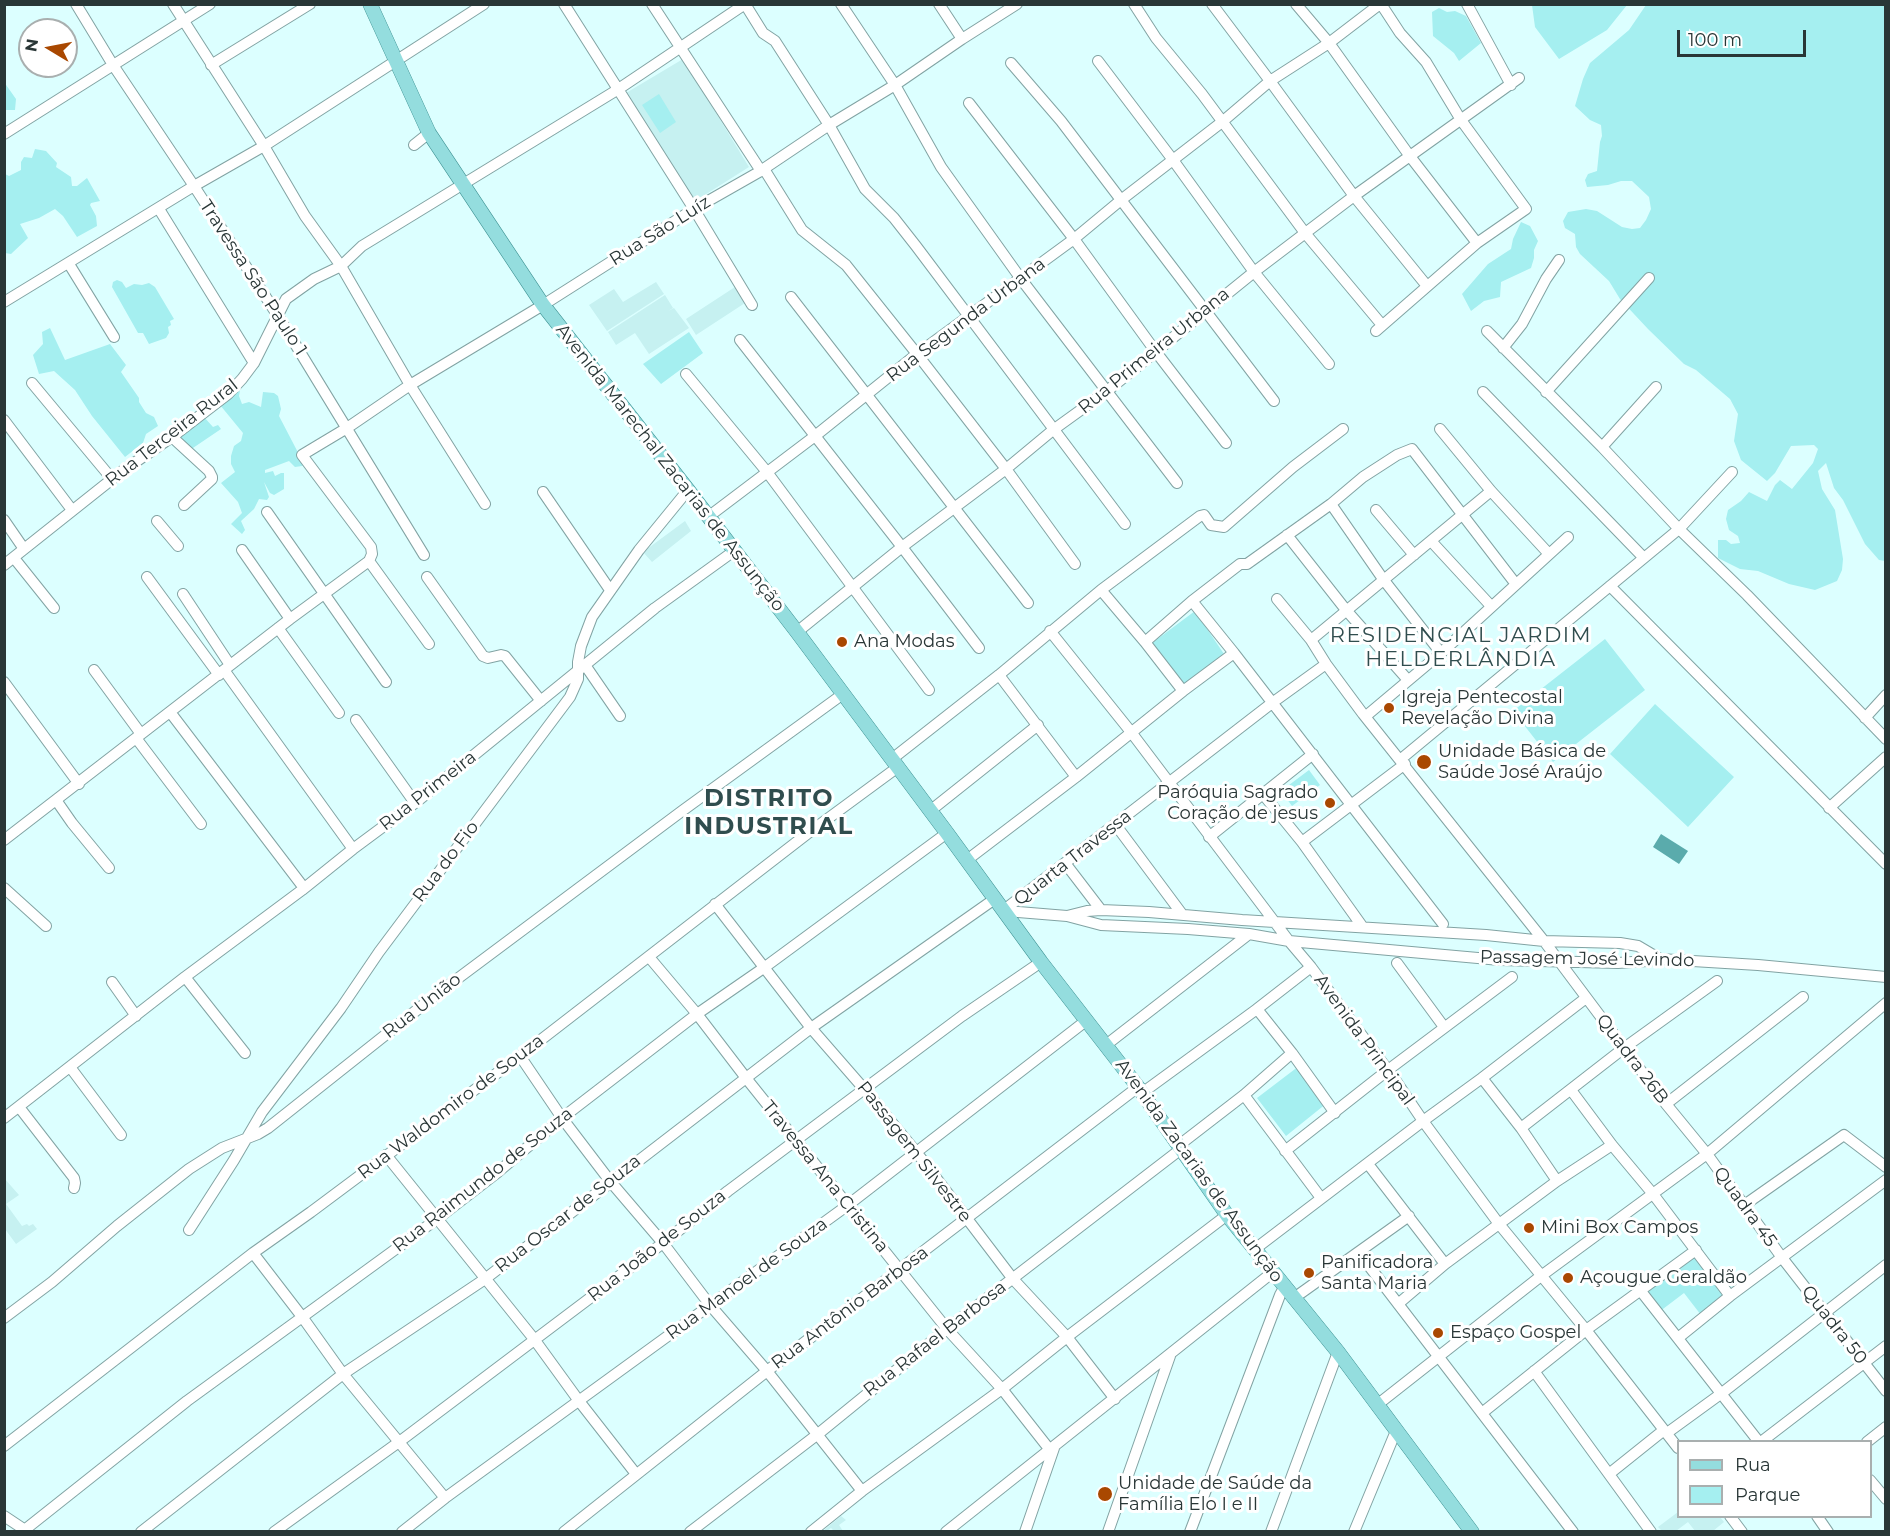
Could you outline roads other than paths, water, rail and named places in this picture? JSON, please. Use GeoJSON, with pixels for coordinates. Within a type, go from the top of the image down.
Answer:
{"type":"FeatureCollection","features":[{"type":"Feature","properties":{"kind":"main road","name":"Avenida Marechal Zacarias de Assunção"},"geometry":{"type":"LineString","coordinates":[[370,4],[429,133],[543,305],[797,632],[1005,910]]}},
{"type":"Feature","properties":{"kind":"main road","name":"Avenida Zacarias de Assunção"},"geometry":{"type":"LineString","coordinates":[[1005,910],[1041,962],[1140,1090],[1227,1215],[1338,1352],[1396,1431]]}},
{"type":"Feature","properties":{"kind":"main road"},"geometry":{"type":"LineString","coordinates":[[1396,1431],[1472,1532]]}},
{"type":"Feature","properties":{"kind":"street","name":"Travessa São Paulo 1"},"geometry":{"type":"LineString","coordinates":[[76,4],[113,65],[278,316],[424,555]]}},
{"type":"Feature","properties":{"kind":"street"},"geometry":{"type":"LineString","coordinates":[[173,4],[264,146],[305,216],[341,266],[410,385],[485,504]]}},
{"type":"Feature","properties":{"kind":"street"},"geometry":{"type":"LineString","coordinates":[[4,134],[210,4]]}},
{"type":"Feature","properties":{"kind":"street"},"geometry":{"type":"LineString","coordinates":[[211,65],[310,4]]}},
{"type":"Feature","properties":{"kind":"street"},"geometry":{"type":"LineString","coordinates":[[4,302],[264,146],[484,4]]}},
{"type":"Feature","properties":{"kind":"street"},"geometry":{"type":"LineString","coordinates":[[564,4],[694,208],[752,305]]}},
{"type":"Feature","properties":{"kind":"street"},"geometry":{"type":"LineString","coordinates":[[652,4],[802,230],[846,265],[1006,468],[1075,564]]}},
{"type":"Feature","properties":{"kind":"street"},"geometry":{"type":"LineString","coordinates":[[745,4],[763,33],[774,41],[829,125],[865,189],[894,218],[1125,524]]}},
{"type":"Feature","properties":{"kind":"street","name":"Rua Terceira Rural"},"geometry":{"type":"LineString","coordinates":[[4,565],[112,479],[228,394],[254,363],[286,299],[314,279],[341,266],[362,246],[617,90],[745,4]]}},
{"type":"Feature","properties":{"kind":"street"},"geometry":{"type":"LineString","coordinates":[[841,4],[895,85],[941,167],[1021,279],[1178,483]]}},
{"type":"Feature","properties":{"kind":"street"},"geometry":{"type":"LineString","coordinates":[[939,4],[962,39]]}},
{"type":"Feature","properties":{"kind":"street","name":"Rua São Luíz"},"geometry":{"type":"LineString","coordinates":[[369,561],[372,554],[370,547],[302,455],[694,208],[763,170],[1017,4]]}},
{"type":"Feature","properties":{"kind":"street"},"geometry":{"type":"LineString","coordinates":[[1134,4],[1156,38],[1202,94],[1379,328],[1477,243],[1526,209],[1461,120],[1426,62],[1400,33],[1381,4]]}},
{"type":"Feature","properties":{"kind":"street"},"geometry":{"type":"LineString","coordinates":[[1212,4],[1354,196],[1427,286]]}},
{"type":"Feature","properties":{"kind":"street"},"geometry":{"type":"LineString","coordinates":[[1296,4],[1329,43],[1409,155],[1477,243]]}},
{"type":"Feature","properties":{"kind":"street","name":"Rua Segunda Urbana"},"geometry":{"type":"LineString","coordinates":[[708,517],[816,436],[917,354],[1074,239],[1270,81],[1329,43],[1381,4]]}},
{"type":"Feature","properties":{"kind":"street","name":"Rua Primeira Urbana"},"geometry":{"type":"LineString","coordinates":[[797,632],[1053,430],[1107,392],[1254,272],[1409,155],[1514,82],[1467,4]]}},
{"type":"Feature","properties":{"kind":"street"},"geometry":{"type":"LineString","coordinates":[[1098,61],[1254,272],[1329,364]]}},
{"type":"Feature","properties":{"kind":"street"},"geometry":{"type":"LineString","coordinates":[[1011,63],[1061,121],[1274,401]]}},
{"type":"Feature","properties":{"kind":"street"},"geometry":{"type":"LineString","coordinates":[[969,104],[1074,239],[1226,443]]}},
{"type":"Feature","properties":{"kind":"street"},"geometry":{"type":"LineString","coordinates":[[414,146],[429,133]]}},
{"type":"Feature","properties":{"kind":"street"},"geometry":{"type":"LineString","coordinates":[[159,209],[254,363]]}},
{"type":"Feature","properties":{"kind":"street"},"geometry":{"type":"LineString","coordinates":[[1503,348],[1522,324],[1546,279],[1560,260]]}},
{"type":"Feature","properties":{"kind":"street"},"geometry":{"type":"LineString","coordinates":[[69,264],[114,337]]}},
{"type":"Feature","properties":{"kind":"street"},"geometry":{"type":"LineString","coordinates":[[1546,393],[1649,278]]}},
{"type":"Feature","properties":{"kind":"street"},"geometry":{"type":"LineString","coordinates":[[790,297],[1028,603]]}},
{"type":"Feature","properties":{"kind":"street"},"geometry":{"type":"LineString","coordinates":[[1487,331],[1886,739]]}},
{"type":"Feature","properties":{"kind":"street"},"geometry":{"type":"LineString","coordinates":[[740,340],[979,648]]}},
{"type":"Feature","properties":{"kind":"street"},"geometry":{"type":"LineString","coordinates":[[686,374],[767,472],[929,690]]}},
{"type":"Feature","properties":{"kind":"street"},"geometry":{"type":"LineString","coordinates":[[32,383],[112,479]]}},
{"type":"Feature","properties":{"kind":"street"},"geometry":{"type":"LineString","coordinates":[[1602,447],[1656,387]]}},
{"type":"Feature","properties":{"kind":"street"},"geometry":{"type":"LineString","coordinates":[[1483,392],[1644,558]]}},
{"type":"Feature","properties":{"kind":"street"},"geometry":{"type":"LineString","coordinates":[[4,420],[72,510]]}},
{"type":"Feature","properties":{"kind":"street","name":"Rua Waldomiro de Souza"},"geometry":{"type":"LineString","coordinates":[[4,1446],[253,1253],[520,1056],[807,834],[1101,590],[1200,516],[1204,515],[1211,525],[1224,527],[1293,467],[1343,429]]}},
{"type":"Feature","properties":{"kind":"street"},"geometry":{"type":"LineString","coordinates":[[1440,429],[1549,554]]}},
{"type":"Feature","properties":{"kind":"street"},"geometry":{"type":"LineString","coordinates":[[172,437],[209,471],[212,477],[184,505]]}},
{"type":"Feature","properties":{"kind":"street"},"geometry":{"type":"LineString","coordinates":[[1145,642],[1192,602],[1331,504],[1363,477],[1397,455],[1412,449],[1515,583]]}},
{"type":"Feature","properties":{"kind":"street"},"geometry":{"type":"LineString","coordinates":[[1302,843],[1403,762],[1679,529],[1732,472]]}},
{"type":"Feature","properties":{"kind":"street","name":"Rua do Fio"},"geometry":{"type":"LineString","coordinates":[[189,1230],[262,1112],[570,697],[582,668],[579,654],[592,617],[639,550],[688,490]]}},
{"type":"Feature","properties":{"kind":"street"},"geometry":{"type":"LineString","coordinates":[[1311,640],[1491,490]]}},
{"type":"Feature","properties":{"kind":"street"},"geometry":{"type":"LineString","coordinates":[[543,492],[610,590]]}},
{"type":"Feature","properties":{"kind":"street"},"geometry":{"type":"LineString","coordinates":[[1331,504],[1383,579],[1441,652]]}},
{"type":"Feature","properties":{"kind":"street"},"geometry":{"type":"LineString","coordinates":[[1376,510],[1414,555]]}},
{"type":"Feature","properties":{"kind":"street"},"geometry":{"type":"LineString","coordinates":[[267,512],[386,682]]}},
{"type":"Feature","properties":{"kind":"street"},"geometry":{"type":"LineString","coordinates":[[4,520],[24,549]]}},
{"type":"Feature","properties":{"kind":"street"},"geometry":{"type":"LineString","coordinates":[[157,521],[178,546]]}},
{"type":"Feature","properties":{"kind":"street"},"geometry":{"type":"LineString","coordinates":[[1287,535],[1346,610],[1407,680]]}},
{"type":"Feature","properties":{"kind":"street"},"geometry":{"type":"LineString","coordinates":[[1365,716],[1441,652],[1568,537]]}},
{"type":"Feature","properties":{"kind":"street"},"geometry":{"type":"LineString","coordinates":[[1431,541],[1491,606]]}},
{"type":"Feature","properties":{"kind":"street"},"geometry":{"type":"LineString","coordinates":[[242,550],[290,619]]}},
{"type":"Feature","properties":{"kind":"street","name":"Rua Primeira"},"geometry":{"type":"LineString","coordinates":[[4,1118],[185,977],[415,803],[655,608],[734,551]]}},
{"type":"Feature","properties":{"kind":"street"},"geometry":{"type":"LineString","coordinates":[[14,558],[54,608]]}},
{"type":"Feature","properties":{"kind":"street"},"geometry":{"type":"LineString","coordinates":[[4,840],[278,628],[369,561],[429,644]]}},
{"type":"Feature","properties":{"kind":"street"},"geometry":{"type":"LineString","coordinates":[[147,577],[224,670],[353,849]]}},
{"type":"Feature","properties":{"kind":"street"},"geometry":{"type":"LineString","coordinates":[[427,577],[483,656],[488,658],[505,656],[542,701]]}},
{"type":"Feature","properties":{"kind":"street"},"geometry":{"type":"LineString","coordinates":[[1610,586],[1886,864]]}},
{"type":"Feature","properties":{"kind":"street"},"geometry":{"type":"LineString","coordinates":[[1101,590],[1183,691]]}},
{"type":"Feature","properties":{"kind":"street"},"geometry":{"type":"LineString","coordinates":[[183,594],[224,670]]}},
{"type":"Feature","properties":{"kind":"street","name":"Quadra 26B"},"geometry":{"type":"LineString","coordinates":[[1277,599],[1311,640],[1365,716],[1544,941],[1707,1155]]}},
{"type":"Feature","properties":{"kind":"street"},"geometry":{"type":"LineString","coordinates":[[1192,602],[1352,804],[1443,924]]}},
{"type":"Feature","properties":{"kind":"street"},"geometry":{"type":"LineString","coordinates":[[278,628],[339,713]]}},
{"type":"Feature","properties":{"kind":"street","name":"Avenida Principal"},"geometry":{"type":"LineString","coordinates":[[1050,631],[1131,732],[1209,837],[1311,967],[1499,1224],[1677,1447]]}},
{"type":"Feature","properties":{"kind":"street"},"geometry":{"type":"LineString","coordinates":[[967,860],[1234,653]]}},
{"type":"Feature","properties":{"kind":"street","name":"Quarta Travessa"},"geometry":{"type":"LineString","coordinates":[[1005,910],[1272,703],[1326,664]]}},
{"type":"Feature","properties":{"kind":"street"},"geometry":{"type":"LineString","coordinates":[[582,668],[620,716]]}},
{"type":"Feature","properties":{"kind":"street"},"geometry":{"type":"LineString","coordinates":[[94,670],[201,824]]}},
{"type":"Feature","properties":{"kind":"street"},"geometry":{"type":"LineString","coordinates":[[999,675],[1076,777]]}},
{"type":"Feature","properties":{"kind":"street"},"geometry":{"type":"LineString","coordinates":[[4,682],[79,784]]}},
{"type":"Feature","properties":{"kind":"street","name":"Rua União"},"geometry":{"type":"LineString","coordinates":[[4,1318],[52,1282],[117,1226],[189,1169],[222,1148],[268,1128],[446,987],[843,694]]}},
{"type":"Feature","properties":{"kind":"street"},"geometry":{"type":"LineString","coordinates":[[1864,718],[1886,695]]}},
{"type":"Feature","properties":{"kind":"street"},"geometry":{"type":"LineString","coordinates":[[170,712],[304,888]]}},
{"type":"Feature","properties":{"kind":"street"},"geometry":{"type":"LineString","coordinates":[[356,720],[415,803]]}},
{"type":"Feature","properties":{"kind":"street"},"geometry":{"type":"LineString","coordinates":[[930,811],[1038,725]]}},
{"type":"Feature","properties":{"kind":"street"},"geometry":{"type":"LineString","coordinates":[[1209,837],[1313,754]]}},
{"type":"Feature","properties":{"kind":"street"},"geometry":{"type":"LineString","coordinates":[[1829,808],[1886,757]]}},
{"type":"Feature","properties":{"kind":"street"},"geometry":{"type":"LineString","coordinates":[[1262,793],[1302,843],[1362,926]]}},
{"type":"Feature","properties":{"kind":"street"},"geometry":{"type":"LineString","coordinates":[[56,800],[72,824],[109,868]]}},
{"type":"Feature","properties":{"kind":"street"},"geometry":{"type":"LineString","coordinates":[[1115,824],[1182,914]]}},
{"type":"Feature","properties":{"kind":"street","name":"Rua Raimundo de Souza"},"geometry":{"type":"LineString","coordinates":[[25,1531],[187,1401],[437,1219],[562,1118],[697,1014],[765,967],[947,833]]}},
{"type":"Feature","properties":{"kind":"street"},"geometry":{"type":"LineString","coordinates":[[1065,863],[1101,910]]}},
{"type":"Feature","properties":{"kind":"street"},"geometry":{"type":"LineString","coordinates":[[4,888],[46,926]]}},
{"type":"Feature","properties":{"kind":"street","name":"Rua Oscar de Souza"},"geometry":{"type":"LineString","coordinates":[[141,1532],[343,1374],[485,1279],[811,1028],[996,898]]}},
{"type":"Feature","properties":{"kind":"street","name":"Passagem Silvestre"},"geometry":{"type":"LineString","coordinates":[[715,904],[811,1028],[917,1153],[1013,1279],[1067,1337],[1115,1399]]}},
{"type":"Feature","properties":{"kind":"street"},"geometry":{"type":"LineString","coordinates":[[1005,910],[1067,916],[1101,910],[1182,914],[1544,941],[1630,944],[1660,959]]}},
{"type":"Feature","properties":{"kind":"street","name":"Passagem José Levindo"},"geometry":{"type":"LineString","coordinates":[[1067,916],[1101,925],[1249,934],[1289,941],[1500,960],[1618,963],[1660,959],[1886,976]]}},
{"type":"Feature","properties":{"kind":"street"},"geometry":{"type":"LineString","coordinates":[[1106,1045],[1249,934]]}},
{"type":"Feature","properties":{"kind":"street","name":"Travessa Ana Cristina"},"geometry":{"type":"LineString","coordinates":[[649,957],[697,1014],[947,1329],[1002,1389],[1052,1449]]}},
{"type":"Feature","properties":{"kind":"street","name":"Rua João de Souza"},"geometry":{"type":"LineString","coordinates":[[274,1532],[399,1442],[962,1016],[1041,962]]}},
{"type":"Feature","properties":{"kind":"street"},"geometry":{"type":"LineString","coordinates":[[1397,963],[1444,1027]]}},
{"type":"Feature","properties":{"kind":"street","name":"Rua Antônio Barbosa"},"geometry":{"type":"LineString","coordinates":[[564,1532],[767,1371],[966,1219],[1140,1090],[1257,1010],[1311,967]]}},
{"type":"Feature","properties":{"kind":"street"},"geometry":{"type":"LineString","coordinates":[[185,977],[244,1053]]}},
{"type":"Feature","properties":{"kind":"street"},"geometry":{"type":"LineString","coordinates":[[1285,1151],[1512,977]]}},
{"type":"Feature","properties":{"kind":"street"},"geometry":{"type":"LineString","coordinates":[[1521,1128],[1624,1048],[1717,981]]}},
{"type":"Feature","properties":{"kind":"street"},"geometry":{"type":"LineString","coordinates":[[112,982],[136,1016]]}},
{"type":"Feature","properties":{"kind":"street"},"geometry":{"type":"LineString","coordinates":[[1666,1104],[1803,997]]}},
{"type":"Feature","properties":{"kind":"street"},"geometry":{"type":"LineString","coordinates":[[1255,1249],[1586,998]]}},
{"type":"Feature","properties":{"kind":"street"},"geometry":{"type":"LineString","coordinates":[[1377,1405],[1541,1276],[1707,1155],[1886,1002]]}},
{"type":"Feature","properties":{"kind":"street"},"geometry":{"type":"LineString","coordinates":[[1257,1010],[1292,1053],[1335,1113]]}},
{"type":"Feature","properties":{"kind":"street","name":"Rua Manoel de Souza"},"geometry":{"type":"LineString","coordinates":[[402,1532],[848,1205],[1087,1020]]}},
{"type":"Feature","properties":{"kind":"street","name":"Rua Rafael Barbosa"},"geometry":{"type":"LineString","coordinates":[[690,1532],[818,1434],[947,1329],[1179,1147],[1292,1053]]}},
{"type":"Feature","properties":{"kind":"street"},"geometry":{"type":"LineString","coordinates":[[520,1056],[562,1118],[610,1181],[663,1243],[710,1305],[767,1371],[862,1491]]}},
{"type":"Feature","properties":{"kind":"street"},"geometry":{"type":"LineString","coordinates":[[70,1067],[121,1135]]}},
{"type":"Feature","properties":{"kind":"street"},"geometry":{"type":"LineString","coordinates":[[1482,1078],[1521,1128],[1557,1181]]}},
{"type":"Feature","properties":{"kind":"street"},"geometry":{"type":"LineString","coordinates":[[1571,1090],[1730,1296]]}},
{"type":"Feature","properties":{"kind":"street"},"geometry":{"type":"LineString","coordinates":[[1244,1095],[1321,1198]]}},
{"type":"Feature","properties":{"kind":"street"},"geometry":{"type":"LineString","coordinates":[[19,1107],[74,1178],[74,1188]]}},
{"type":"Feature","properties":{"kind":"street"},"geometry":{"type":"LineString","coordinates":[[1743,1206],[1845,1135],[1886,1167]]}},
{"type":"Feature","properties":{"kind":"street"},"geometry":{"type":"LineString","coordinates":[[1398,1304],[1445,1264],[1557,1181],[1612,1145]]}},
{"type":"Feature","properties":{"kind":"street"},"geometry":{"type":"LineString","coordinates":[[386,1155],[534,1339],[636,1474]]}},
{"type":"Feature","properties":{"kind":"street","name":"Quadra 45"},"geometry":{"type":"LineString","coordinates":[[1707,1155],[1783,1258]]}},
{"type":"Feature","properties":{"kind":"street"},"geometry":{"type":"LineString","coordinates":[[1368,1164],[1445,1264]]}},
{"type":"Feature","properties":{"kind":"street"},"geometry":{"type":"LineString","coordinates":[[1677,1338],[1886,1180]]}},
{"type":"Feature","properties":{"kind":"street"},"geometry":{"type":"LineString","coordinates":[[811,1532],[862,1491],[1002,1389],[1227,1215]]}},
{"type":"Feature","properties":{"kind":"street"},"geometry":{"type":"LineString","coordinates":[[1294,1298],[1409,1216]]}},
{"type":"Feature","properties":{"kind":"street"},"geometry":{"type":"LineString","coordinates":[[1482,1413],[1586,1330],[1696,1250]]}},
{"type":"Feature","properties":{"kind":"street"},"geometry":{"type":"LineString","coordinates":[[253,1253],[303,1317],[343,1374],[446,1498]]}},
{"type":"Feature","properties":{"kind":"street"},"geometry":{"type":"LineString","coordinates":[[1359,1253],[1573,1532]]}},
{"type":"Feature","properties":{"kind":"street","name":"Quadra 50"},"geometry":{"type":"LineString","coordinates":[[1783,1258],[1886,1391]]}},
{"type":"Feature","properties":{"kind":"street"},"geometry":{"type":"LineString","coordinates":[[1609,1473],[1722,1393],[1886,1265]]}},
{"type":"Feature","properties":{"kind":"street"},"geometry":{"type":"LineString","coordinates":[[946,1532],[1273,1272]]}},
{"type":"Feature","properties":{"kind":"street"},"geometry":{"type":"LineString","coordinates":[[1190,1532],[1285,1286]]}},
{"type":"Feature","properties":{"kind":"street"},"geometry":{"type":"LineString","coordinates":[[1640,1290],[1758,1440]]}},
{"type":"Feature","properties":{"kind":"street"},"geometry":{"type":"LineString","coordinates":[[1763,1440],[1886,1346]]}},
{"type":"Feature","properties":{"kind":"street"},"geometry":{"type":"LineString","coordinates":[[1271,1532],[1338,1352]]}},
{"type":"Feature","properties":{"kind":"street"},"geometry":{"type":"LineString","coordinates":[[1108,1532],[1170,1354]]}},
{"type":"Feature","properties":{"kind":"street"},"geometry":{"type":"LineString","coordinates":[[1534,1371],[1651,1532]]}},
{"type":"Feature","properties":{"kind":"street"},"geometry":{"type":"LineString","coordinates":[[1870,1440],[1886,1427]]}},
{"type":"Feature","properties":{"kind":"street"},"geometry":{"type":"LineString","coordinates":[[1354,1532],[1396,1431]]}},
{"type":"Feature","properties":{"kind":"street"},"geometry":{"type":"LineString","coordinates":[[1025,1532],[1052,1449]]}},
{"type":"Feature","properties":{"kind":"street"},"geometry":{"type":"LineString","coordinates":[[1872,1482],[1886,1499]]}},
{"type":"Feature","properties":{"kind":"street"},"geometry":{"type":"LineString","coordinates":[[4,1516],[25,1531]]}},
{"type":"Feature","properties":{"kind":"street"},"geometry":{"type":"LineString","coordinates":[[1732,1518],[1742,1532]]}},
{"type":"Feature","properties":{"kind":"street"},"geometry":{"type":"LineString","coordinates":[[1818,1518],[1828,1532]]}},
{"type":"Feature","properties":{"kind":"place","name":"Ana Modas"},"geometry":{"type":"Point","coordinates":[842,642]}},
{"type":"Feature","properties":{"kind":"place","name":"Igreja Pentecostal Revelação Divina"},"geometry":{"type":"Point","coordinates":[1389,708]}},
{"type":"Feature","properties":{"kind":"place","name":"Unidade Básica de Saúde José Araújo"},"geometry":{"type":"Point","coordinates":[1424,762]}},
{"type":"Feature","properties":{"kind":"place","name":"Paróquia Sagrado Coração de jesus"},"geometry":{"type":"Point","coordinates":[1330,803]}},
{"type":"Feature","properties":{"kind":"place","name":"Mini Box Campos"},"geometry":{"type":"Point","coordinates":[1529,1228]}},
{"type":"Feature","properties":{"kind":"place","name":"Panificadora Santa Maria"},"geometry":{"type":"Point","coordinates":[1309,1273]}},
{"type":"Feature","properties":{"kind":"place","name":"Açougue Geraldão"},"geometry":{"type":"Point","coordinates":[1568,1278]}},
{"type":"Feature","properties":{"kind":"place","name":"Espaço Gospel"},"geometry":{"type":"Point","coordinates":[1438,1333]}},
{"type":"Feature","properties":{"kind":"place","name":"Unidade de Saúde da Família Elo I e II"},"geometry":{"type":"Point","coordinates":[1105,1494]}},
{"type":"Feature","properties":{"kind":"district","name":"RESIDENCIAL JARDIM HELDERLÂNDIA"},"geometry":{"type":"Point","coordinates":[1461,648]}},
{"type":"Feature","properties":{"kind":"district","name":"DISTRITO INDUSTRIAL"},"geometry":{"type":"Point","coordinates":[769,813]}}]}
